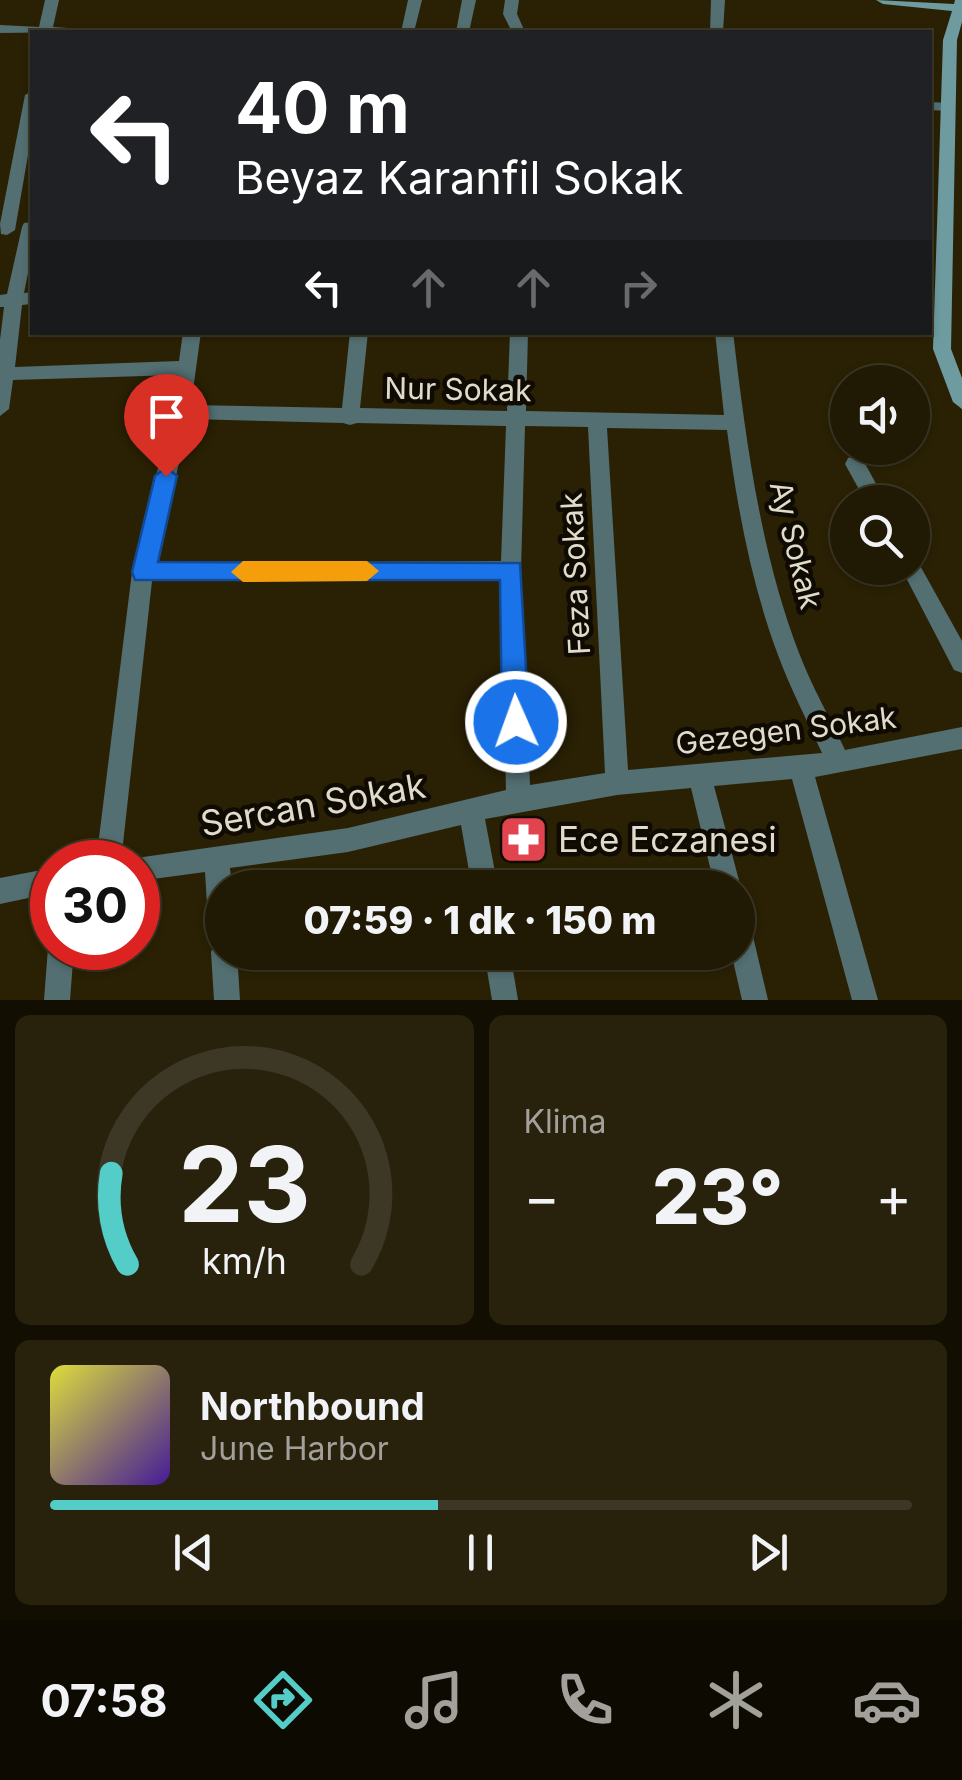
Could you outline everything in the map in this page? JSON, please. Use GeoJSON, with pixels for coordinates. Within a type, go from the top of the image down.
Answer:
{"type":"FeatureCollection","features":[{"type":"Feature","properties":{"kind":"street"},"geometry":{"type":"LineString","coordinates":[[45,30],[52,0]]}},
{"type":"Feature","properties":{"kind":"street"},"geometry":{"type":"LineString","coordinates":[[408,30],[415,0]]}},
{"type":"Feature","properties":{"kind":"street"},"geometry":{"type":"LineString","coordinates":[[463,30],[469,0]]}},
{"type":"Feature","properties":{"kind":"street"},"geometry":{"type":"LineString","coordinates":[[512,0],[510,14],[518,30]]}},
{"type":"Feature","properties":{"kind":"street"},"geometry":{"type":"LineString","coordinates":[[717,30],[718,0]]}},
{"type":"Feature","properties":{"kind":"street"},"geometry":{"type":"LineString","coordinates":[[883,0],[961,5]]}},
{"type":"Feature","properties":{"kind":"street"},"geometry":{"type":"LineString","coordinates":[[936,0],[961,5]]}},
{"type":"Feature","properties":{"kind":"street"},"geometry":{"type":"LineString","coordinates":[[961,5],[950,40],[936,251],[942,349],[962,402]]}},
{"type":"Feature","properties":{"kind":"street"},"geometry":{"type":"LineString","coordinates":[[0,29],[30,31]]}},
{"type":"Feature","properties":{"kind":"street"},"geometry":{"type":"LineString","coordinates":[[30,105],[3,230],[30,227]]}},
{"type":"Feature","properties":{"kind":"street"},"geometry":{"type":"LineString","coordinates":[[932,106],[948,108]]}},
{"type":"Feature","properties":{"kind":"street"},"geometry":{"type":"LineString","coordinates":[[0,409],[2,374],[30,232]]}},
{"type":"Feature","properties":{"kind":"street"},"geometry":{"type":"LineString","coordinates":[[111,840],[144,572],[181,412],[192,335]]}},
{"type":"Feature","properties":{"kind":"street"},"geometry":{"type":"LineString","coordinates":[[350,418],[359,335]]}},
{"type":"Feature","properties":{"kind":"street"},"geometry":{"type":"LineString","coordinates":[[518,799],[511,570],[519,335]]}},
{"type":"Feature","properties":{"kind":"street","name":"Ay Sokak"},"geometry":{"type":"LineString","coordinates":[[724,335],[733,423],[754,527],[787,650],[839,762]]}},
{"type":"Feature","properties":{"kind":"street"},"geometry":{"type":"LineString","coordinates":[[2,374],[186,368]]}},
{"type":"Feature","properties":{"kind":"street","name":"Nur Sokak"},"geometry":{"type":"LineString","coordinates":[[181,412],[733,423]]}},
{"type":"Feature","properties":{"kind":"street","name":"Feza Sokak"},"geometry":{"type":"LineString","coordinates":[[598,422],[618,782]]}},
{"type":"Feature","properties":{"kind":"street"},"geometry":{"type":"LineString","coordinates":[[144,572],[511,570]]}},
{"type":"Feature","properties":{"kind":"street"},"geometry":{"type":"LineString","coordinates":[[920,585],[962,663]]}},
{"type":"Feature","properties":{"kind":"street","name":"Gezegen Sokak"},"geometry":{"type":"LineString","coordinates":[[618,782],[839,762],[962,738]]}},
{"type":"Feature","properties":{"kind":"street"},"geometry":{"type":"LineString","coordinates":[[800,766],[865,1000]]}},
{"type":"Feature","properties":{"kind":"street"},"geometry":{"type":"LineString","coordinates":[[700,776],[724,870]]}},
{"type":"Feature","properties":{"kind":"street","name":"Sercan Sokak"},"geometry":{"type":"LineString","coordinates":[[160,866],[348,840],[518,799],[618,782]]}},
{"type":"Feature","properties":{"kind":"street"},"geometry":{"type":"LineString","coordinates":[[471,810],[482,870]]}},
{"type":"Feature","properties":{"kind":"street"},"geometry":{"type":"LineString","coordinates":[[218,860],[219,870]]}},
{"type":"Feature","properties":{"kind":"street"},"geometry":{"type":"LineString","coordinates":[[0,890],[30,885]]}},
{"type":"Feature","properties":{"kind":"street"},"geometry":{"type":"LineString","coordinates":[[57,1000],[59,970]]}},
{"type":"Feature","properties":{"kind":"street"},"geometry":{"type":"LineString","coordinates":[[225,970],[227,1000]]}},
{"type":"Feature","properties":{"kind":"street"},"geometry":{"type":"LineString","coordinates":[[499,970],[505,1000]]}},
{"type":"Feature","properties":{"kind":"street"},"geometry":{"type":"LineString","coordinates":[[748,970],[755,1000]]}},
{"type":"Feature","properties":{"kind":"slow traffic"},"geometry":{"type":"LineString","coordinates":[[243,572],[367,571]]}},
{"type":"Feature","properties":{"kind":"place","name":"Ece Eczanesi"},"geometry":{"type":"Point","coordinates":[523,840]}},
{"type":"Feature","properties":{"kind":"route"},"geometry":{"type":"LineString","coordinates":[[166,476],[144,572],[511,570],[516,722]]}}]}
